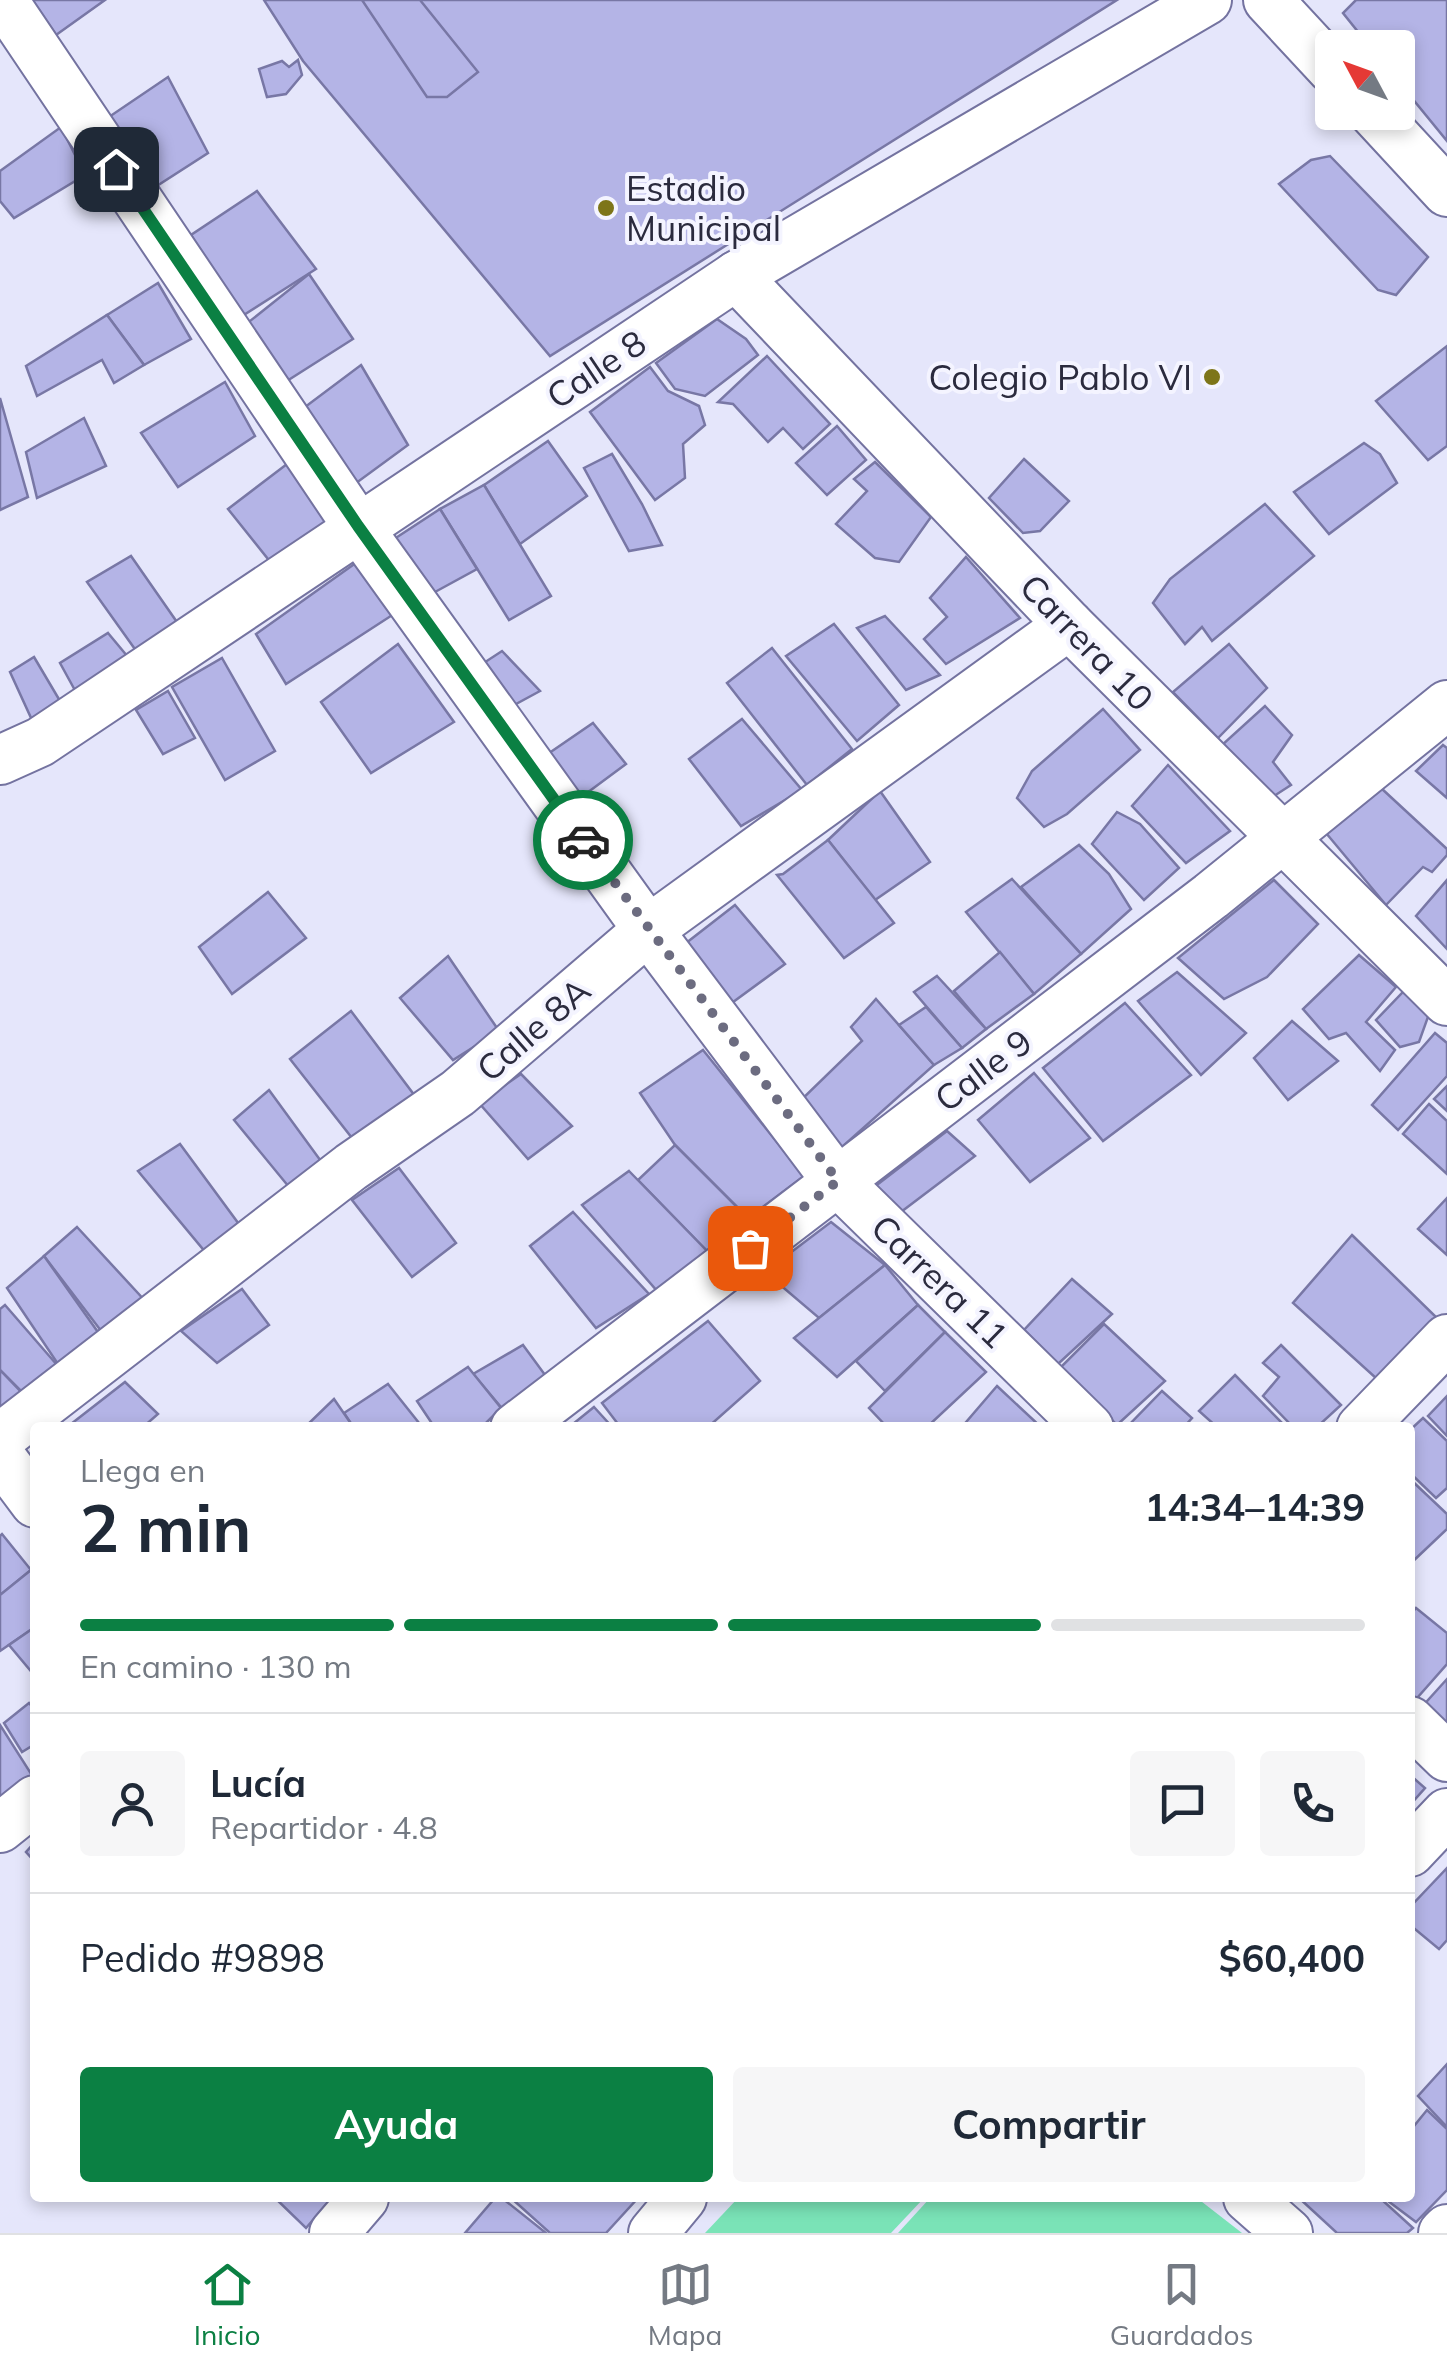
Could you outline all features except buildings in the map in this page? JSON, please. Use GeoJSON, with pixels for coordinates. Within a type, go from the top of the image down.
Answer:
{"type":"FeatureCollection","features":[{"type":"Feature","properties":{"kind":"street","name":"Carrera 11"},"geometry":{"type":"LineString","coordinates":[[2,0],[358,526],[648,930],[838,1181],[1082,1422]]}},
{"type":"Feature","properties":{"kind":"street","name":"Calle 8"},"geometry":{"type":"LineString","coordinates":[[0,760],[40,742],[736,276],[1207,0]]}},
{"type":"Feature","properties":{"kind":"street"},"geometry":{"type":"LineString","coordinates":[[1268,0],[1315,51]]}},
{"type":"Feature","properties":{"kind":"street"},"geometry":{"type":"LineString","coordinates":[[1390,130],[1447,192]]}},
{"type":"Feature","properties":{"kind":"street","name":"Carrera 10"},"geometry":{"type":"LineString","coordinates":[[736,276],[1069,625],[1447,1001]]}},
{"type":"Feature","properties":{"kind":"street","name":"Calle 8A"},"geometry":{"type":"LineString","coordinates":[[0,1438],[351,1167],[458,1093],[648,930],[1069,625]]}},
{"type":"Feature","properties":{"kind":"street","name":"Calle 9"},"geometry":{"type":"LineString","coordinates":[[523,1422],[1281,839],[1447,705]]}},
{"type":"Feature","properties":{"kind":"street"},"geometry":{"type":"LineString","coordinates":[[1367,1422],[1447,1338]]}},
{"type":"Feature","properties":{"kind":"street"},"geometry":{"type":"LineString","coordinates":[[0,1456],[30,1496]]}},
{"type":"Feature","properties":{"kind":"street"},"geometry":{"type":"LineString","coordinates":[[1415,1726],[1447,1757]]}},
{"type":"Feature","properties":{"kind":"street"},"geometry":{"type":"LineString","coordinates":[[0,1828],[30,1804]]}},
{"type":"Feature","properties":{"kind":"street"},"geometry":{"type":"LineString","coordinates":[[1415,1847],[1447,1812]]}},
{"type":"Feature","properties":{"kind":"street"},"geometry":{"type":"LineString","coordinates":[[334,2233],[361,2202]]}},
{"type":"Feature","properties":{"kind":"street"},"geometry":{"type":"LineString","coordinates":[[653,2233],[679,2202]]}},
{"type":"Feature","properties":{"kind":"street"},"geometry":{"type":"LineString","coordinates":[[1253,2202],[1288,2233]]}},
{"type":"Feature","properties":{"kind":"green space"},"geometry":{"type":"Polygon","coordinates":[[[734,2202],[920,2202],[891,2233],[705,2233],[734,2202]]]}},
{"type":"Feature","properties":{"kind":"green space"},"geometry":{"type":"Polygon","coordinates":[[[926,2202],[1202,2202],[1242,2233],[898,2233],[926,2202]]]}},
{"type":"Feature","properties":{"kind":"way so far"},"geometry":{"type":"LineString","coordinates":[[583,840],[838,1181],[750,1248]]}},
{"type":"Feature","properties":{"kind":"place","name":"Estadio Municipal"},"geometry":{"type":"Point","coordinates":[606,208]}},
{"type":"Feature","properties":{"kind":"place","name":"Colegio Pablo VI"},"geometry":{"type":"Point","coordinates":[1212,377]}},
{"type":"Feature","properties":{"kind":"route"},"geometry":{"type":"LineString","coordinates":[[116,169],[358,526],[583,840]]}}]}
